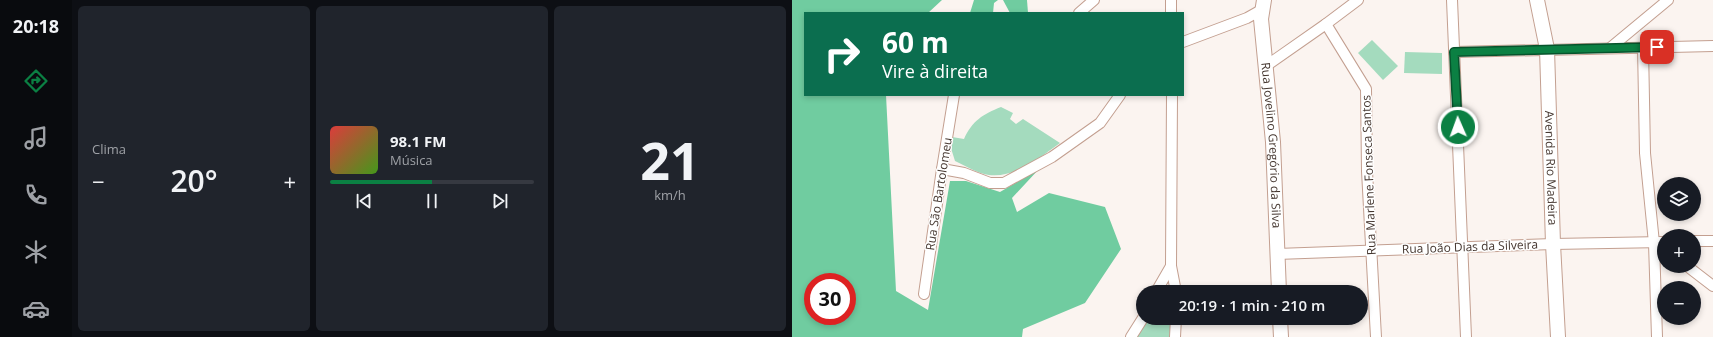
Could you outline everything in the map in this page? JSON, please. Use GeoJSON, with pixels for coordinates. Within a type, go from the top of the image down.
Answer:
{"type":"FeatureCollection","features":[{"type":"Feature","properties":{"kind":"main road","name":"Avenida Rio Madeira"},"geometry":{"type":"LineString","coordinates":[[1537,0],[1546,49],[1558,337]]}},
{"type":"Feature","properties":{"kind":"main road","name":"Rua Jovelino Gregório da Silva"},"geometry":{"type":"LineString","coordinates":[[1264,4],[1261,18],[1273,135],[1278,285]]}},
{"type":"Feature","properties":{"kind":"main road"},"geometry":{"type":"LineString","coordinates":[[1280,325],[1281,337]]}},
{"type":"Feature","properties":{"kind":"street"},"geometry":{"type":"LineString","coordinates":[[1080,12],[1094,0]]}},
{"type":"Feature","properties":{"kind":"street"},"geometry":{"type":"LineString","coordinates":[[1171,0],[1171,12]]}},
{"type":"Feature","properties":{"kind":"street"},"geometry":{"type":"LineString","coordinates":[[1266,66],[1358,0]]}},
{"type":"Feature","properties":{"kind":"street"},"geometry":{"type":"LineString","coordinates":[[1452,0],[1466,337]]}},
{"type":"Feature","properties":{"kind":"street"},"geometry":{"type":"LineString","coordinates":[[1610,48],[1663,2]]}},
{"type":"Feature","properties":{"kind":"street"},"geometry":{"type":"LineString","coordinates":[[1184,42],[1247,18],[1264,4]]}},
{"type":"Feature","properties":{"kind":"street","name":"Rua Marlene Fonseca Santos"},"geometry":{"type":"LineString","coordinates":[[1326,24],[1366,89],[1367,171],[1376,337]]}},
{"type":"Feature","properties":{"kind":"street"},"geometry":{"type":"LineString","coordinates":[[1454,52],[1713,46]]}},
{"type":"Feature","properties":{"kind":"street"},"geometry":{"type":"LineString","coordinates":[[1643,47],[1645,153],[1659,229]]}},
{"type":"Feature","properties":{"kind":"street","name":"Rua São Bartolomeu"},"geometry":{"type":"LineString","coordinates":[[924,294],[954,96]]}},
{"type":"Feature","properties":{"kind":"street"},"geometry":{"type":"LineString","coordinates":[[942,168],[964,173],[990,183],[1004,183],[1052,157],[1100,122],[1119,96]]}},
{"type":"Feature","properties":{"kind":"street"},"geometry":{"type":"LineString","coordinates":[[1172,96],[1171,266],[1175,285]]}},
{"type":"Feature","properties":{"kind":"street"},"geometry":{"type":"LineString","coordinates":[[1701,241],[1713,241]]}},
{"type":"Feature","properties":{"kind":"street","name":"Rua João Dias da Silveira"},"geometry":{"type":"LineString","coordinates":[[1276,254],[1553,244],[1657,243]]}},
{"type":"Feature","properties":{"kind":"street"},"geometry":{"type":"LineString","coordinates":[[1160,285],[1171,266]]}},
{"type":"Feature","properties":{"kind":"street"},"geometry":{"type":"LineString","coordinates":[[1657,337],[1660,273]]}},
{"type":"Feature","properties":{"kind":"street"},"geometry":{"type":"LineString","coordinates":[[1696,273],[1713,286]]}},
{"type":"Feature","properties":{"kind":"street"},"geometry":{"type":"LineString","coordinates":[[1131,337],[1139,325]]}},
{"type":"Feature","properties":{"kind":"street"},"geometry":{"type":"LineString","coordinates":[[1175,337],[1176,325]]}},
{"type":"Feature","properties":{"kind":"green space"},"geometry":{"type":"Polygon","coordinates":[[[792,0],[942,0],[929,12],[804,12],[804,96],[886,96],[896,291],[928,310],[950,181],[966,181],[1000,192],[1039,169],[1012,198],[1017,212],[1049,193],[1105,207],[1121,249],[1085,303],[1023,329],[1022,337],[792,337],[792,0]]]}},
{"type":"Feature","properties":{"kind":"green space"},"geometry":{"type":"Polygon","coordinates":[[[974,0],[998,0],[994,3],[993,12],[970,12],[974,0]]]}},
{"type":"Feature","properties":{"kind":"green space"},"geometry":{"type":"Polygon","coordinates":[[[1003,0],[1027,0],[1028,12],[1009,12],[1003,0]]]}},
{"type":"Feature","properties":{"kind":"green space"},"geometry":{"type":"Polygon","coordinates":[[[1372,40],[1398,66],[1383,80],[1358,53],[1372,40]]]}},
{"type":"Feature","properties":{"kind":"green space"},"geometry":{"type":"Polygon","coordinates":[[[1405,52],[1442,53],[1442,74],[1404,73],[1405,52]]]}},
{"type":"Feature","properties":{"kind":"green space"},"geometry":{"type":"Polygon","coordinates":[[[1001,107],[1013,113],[1010,119],[1016,124],[1023,119],[1060,143],[1027,166],[999,175],[981,173],[955,161],[950,145],[952,137],[964,139],[974,123],[983,115],[1001,107]]]}},
{"type":"Feature","properties":{"kind":"green space"},"geometry":{"type":"Polygon","coordinates":[[[1144,325],[1171,325],[1171,337],[1136,337],[1144,325]]]}},
{"type":"Feature","properties":{"kind":"route"},"geometry":{"type":"LineString","coordinates":[[1458,127],[1454,52],[1657,47]]}}]}
